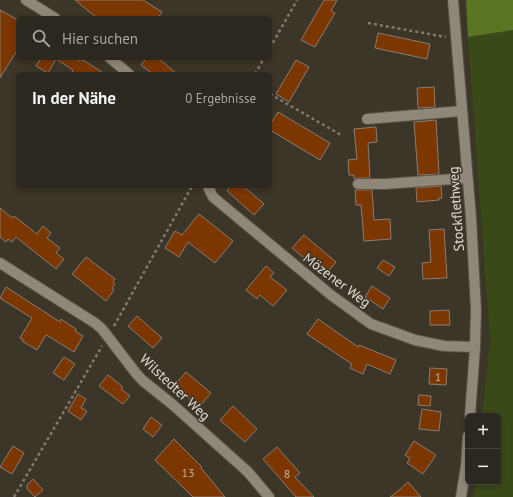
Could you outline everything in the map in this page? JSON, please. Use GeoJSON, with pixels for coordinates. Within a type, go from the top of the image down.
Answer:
{"type":"FeatureCollection","features":[{"type":"Feature","properties":{"kind":"street"},"geometry":{"type":"LineString","coordinates":[[26,0],[52,16]]}},
{"type":"Feature","properties":{"kind":"street","name":"Stockflethweg"},"geometry":{"type":"LineString","coordinates":[[453,0],[476,310],[470,413]]}},
{"type":"Feature","properties":{"kind":"street"},"geometry":{"type":"LineString","coordinates":[[112,60],[127,72]]}},
{"type":"Feature","properties":{"kind":"street"},"geometry":{"type":"LineString","coordinates":[[367,119],[462,111]]}},
{"type":"Feature","properties":{"kind":"street"},"geometry":{"type":"LineString","coordinates":[[358,184],[385,184],[467,178]]}},
{"type":"Feature","properties":{"kind":"street","name":"Mözener Weg"},"geometry":{"type":"LineString","coordinates":[[209,188],[214,198],[331,295],[371,324],[415,340],[444,346],[475,347]]}},
{"type":"Feature","properties":{"kind":"street","name":"Wilstedter Weg"},"geometry":{"type":"LineString","coordinates":[[0,263],[102,328],[142,380],[172,404],[248,472],[269,497]]}},
{"type":"Feature","properties":{"kind":"street"},"geometry":{"type":"LineString","coordinates":[[461,497],[467,449]]}},
{"type":"Feature","properties":{"kind":"path"},"geometry":{"type":"LineString","coordinates":[[272,44],[297,0]]}},
{"type":"Feature","properties":{"kind":"path"},"geometry":{"type":"LineString","coordinates":[[368,23],[457,39]]}},
{"type":"Feature","properties":{"kind":"path"},"geometry":{"type":"LineString","coordinates":[[257,72],[263,60]]}},
{"type":"Feature","properties":{"kind":"path"},"geometry":{"type":"LineString","coordinates":[[272,95],[341,135]]}},
{"type":"Feature","properties":{"kind":"path"},"geometry":{"type":"LineString","coordinates":[[14,497],[191,188]]}},
{"type":"Feature","properties":{"kind":"green space"},"geometry":{"type":"Polygon","coordinates":[[[466,0],[513,0],[513,30],[468,37],[466,0]]]}},
{"type":"Feature","properties":{"kind":"green space"},"geometry":{"type":"Polygon","coordinates":[[[513,30],[513,497],[473,497],[475,485],[501,485],[501,413],[482,413],[490,341],[468,37],[513,30]]]}},
{"type":"Feature","properties":{"kind":"building"},"geometry":{"type":"Polygon","coordinates":[[[75,0],[143,0],[162,12],[159,16],[95,16],[75,0]]]}},
{"type":"Feature","properties":{"kind":"building"},"geometry":{"type":"Polygon","coordinates":[[[324,0],[337,0],[331,11],[335,13],[315,47],[301,40],[324,0]]]}},
{"type":"Feature","properties":{"kind":"building"},"geometry":{"type":"Polygon","coordinates":[[[0,10],[16,19],[16,52],[0,78],[0,10]]]}},
{"type":"Feature","properties":{"kind":"building"},"geometry":{"type":"Polygon","coordinates":[[[378,33],[430,44],[427,59],[375,48],[378,33]]]}},
{"type":"Feature","properties":{"kind":"building"},"geometry":{"type":"Polygon","coordinates":[[[40,60],[55,60],[49,72],[36,66],[40,60]]]}},
{"type":"Feature","properties":{"kind":"building"},"geometry":{"type":"Polygon","coordinates":[[[58,60],[83,60],[102,72],[72,72],[73,70],[58,60]]]}},
{"type":"Feature","properties":{"kind":"building"},"geometry":{"type":"Polygon","coordinates":[[[145,60],[160,60],[175,72],[150,72],[141,65],[145,60]]]}},
{"type":"Feature","properties":{"kind":"building"},"geometry":{"type":"Polygon","coordinates":[[[296,60],[309,67],[289,102],[276,94],[296,60]]]}},
{"type":"Feature","properties":{"kind":"building"},"geometry":{"type":"Polygon","coordinates":[[[434,87],[435,107],[418,108],[417,88],[434,87]]]}},
{"type":"Feature","properties":{"kind":"building"},"geometry":{"type":"Polygon","coordinates":[[[278,112],[330,143],[320,160],[272,131],[272,122],[278,112]]]}},
{"type":"Feature","properties":{"kind":"building"},"geometry":{"type":"Polygon","coordinates":[[[436,120],[439,174],[418,175],[414,122],[436,120]]]}},
{"type":"Feature","properties":{"kind":"building"},"geometry":{"type":"Polygon","coordinates":[[[376,127],[377,142],[368,143],[370,178],[354,179],[354,175],[349,175],[348,160],[357,159],[354,129],[376,127]]]}},
{"type":"Feature","properties":{"kind":"building"},"geometry":{"type":"Polygon","coordinates":[[[441,186],[442,198],[439,198],[439,200],[417,202],[416,188],[441,186]]]}},
{"type":"Feature","properties":{"kind":"building"},"geometry":{"type":"Polygon","coordinates":[[[229,188],[245,188],[264,204],[254,215],[227,191],[229,188]]]}},
{"type":"Feature","properties":{"kind":"building"},"geometry":{"type":"Polygon","coordinates":[[[355,190],[372,190],[374,220],[390,219],[391,239],[364,241],[361,205],[356,205],[355,190]]]}},
{"type":"Feature","properties":{"kind":"building"},"geometry":{"type":"Polygon","coordinates":[[[0,208],[12,218],[14,216],[37,234],[43,226],[51,233],[47,238],[60,248],[56,253],[64,259],[56,269],[16,237],[12,242],[8,239],[6,242],[0,237],[0,208]]]}},
{"type":"Feature","properties":{"kind":"building"},"geometry":{"type":"Polygon","coordinates":[[[199,214],[233,241],[215,263],[188,242],[179,257],[165,248],[175,231],[182,235],[199,214]]]}},
{"type":"Feature","properties":{"kind":"building"},"geometry":{"type":"Polygon","coordinates":[[[444,229],[447,278],[423,279],[422,263],[431,262],[429,230],[444,229]]]}},
{"type":"Feature","properties":{"kind":"building"},"geometry":{"type":"Polygon","coordinates":[[[304,235],[336,262],[325,275],[292,248],[304,235]]]}},
{"type":"Feature","properties":{"kind":"building"},"geometry":{"type":"Polygon","coordinates":[[[86,257],[115,279],[113,282],[115,284],[112,288],[114,290],[106,301],[72,274],[86,257]]]}},
{"type":"Feature","properties":{"kind":"building"},"geometry":{"type":"Polygon","coordinates":[[[383,260],[395,267],[389,276],[377,268],[383,260]]]}},
{"type":"Feature","properties":{"kind":"building"},"geometry":{"type":"Polygon","coordinates":[[[266,266],[274,273],[270,277],[287,290],[273,306],[260,295],[257,299],[246,290],[266,266]]]}},
{"type":"Feature","properties":{"kind":"building"},"geometry":{"type":"Polygon","coordinates":[[[372,286],[390,298],[383,309],[365,297],[372,286]]]}},
{"type":"Feature","properties":{"kind":"building"},"geometry":{"type":"Polygon","coordinates":[[[6,287],[60,322],[61,319],[76,329],[75,331],[83,336],[74,352],[46,335],[37,350],[22,341],[23,339],[20,338],[32,318],[0,298],[6,287]]]}},
{"type":"Feature","properties":{"kind":"building"},"geometry":{"type":"Polygon","coordinates":[[[449,310],[450,325],[430,325],[430,311],[449,310]]]}},
{"type":"Feature","properties":{"kind":"building"},"geometry":{"type":"Polygon","coordinates":[[[137,316],[162,338],[153,348],[128,326],[137,316]]]}},
{"type":"Feature","properties":{"kind":"building"},"geometry":{"type":"Polygon","coordinates":[[[318,319],[358,347],[359,345],[396,360],[390,374],[367,364],[363,374],[350,368],[352,364],[307,334],[318,319]]]}},
{"type":"Feature","properties":{"kind":"building"},"geometry":{"type":"Polygon","coordinates":[[[64,357],[75,364],[64,380],[53,373],[64,357]]]}},
{"type":"Feature","properties":{"kind":"building"},"geometry":{"type":"Polygon","coordinates":[[[430,368],[447,369],[446,385],[429,384],[430,368]]]}},
{"type":"Feature","properties":{"kind":"building"},"geometry":{"type":"Polygon","coordinates":[[[186,372],[211,393],[199,407],[174,386],[186,372]]]}},
{"type":"Feature","properties":{"kind":"building"},"geometry":{"type":"Polygon","coordinates":[[[108,375],[123,387],[121,389],[130,396],[123,404],[99,386],[108,375]]]}},
{"type":"Feature","properties":{"kind":"building"},"geometry":{"type":"Polygon","coordinates":[[[78,394],[86,399],[81,408],[87,411],[81,420],[68,411],[78,394]]]}},
{"type":"Feature","properties":{"kind":"building"},"geometry":{"type":"Polygon","coordinates":[[[419,395],[431,396],[430,406],[418,405],[419,395]]]}},
{"type":"Feature","properties":{"kind":"building"},"geometry":{"type":"Polygon","coordinates":[[[233,406],[257,429],[245,442],[220,420],[233,406]]]}},
{"type":"Feature","properties":{"kind":"building"},"geometry":{"type":"Polygon","coordinates":[[[422,409],[441,412],[439,431],[419,429],[422,409]]]}},
{"type":"Feature","properties":{"kind":"building"},"geometry":{"type":"Polygon","coordinates":[[[151,417],[162,425],[153,437],[143,429],[151,417]]]}},
{"type":"Feature","properties":{"kind":"building"},"geometry":{"type":"Polygon","coordinates":[[[174,439],[202,467],[201,468],[225,497],[193,497],[155,460],[174,439]]]}},
{"type":"Feature","properties":{"kind":"building"},"geometry":{"type":"Polygon","coordinates":[[[414,441],[436,455],[423,474],[407,463],[410,458],[405,455],[414,441]]]}},
{"type":"Feature","properties":{"kind":"building"},"geometry":{"type":"Polygon","coordinates":[[[13,446],[24,453],[12,474],[0,467],[13,446]]]}},
{"type":"Feature","properties":{"kind":"building"},"geometry":{"type":"Polygon","coordinates":[[[277,447],[300,473],[295,477],[314,497],[296,497],[263,459],[277,447]]]}},
{"type":"Feature","properties":{"kind":"building"},"geometry":{"type":"Polygon","coordinates":[[[33,479],[43,490],[35,497],[27,489],[27,485],[33,479]]]}},
{"type":"Feature","properties":{"kind":"building"},"geometry":{"type":"Polygon","coordinates":[[[408,482],[421,497],[390,497],[398,491],[408,482]]]}}]}
